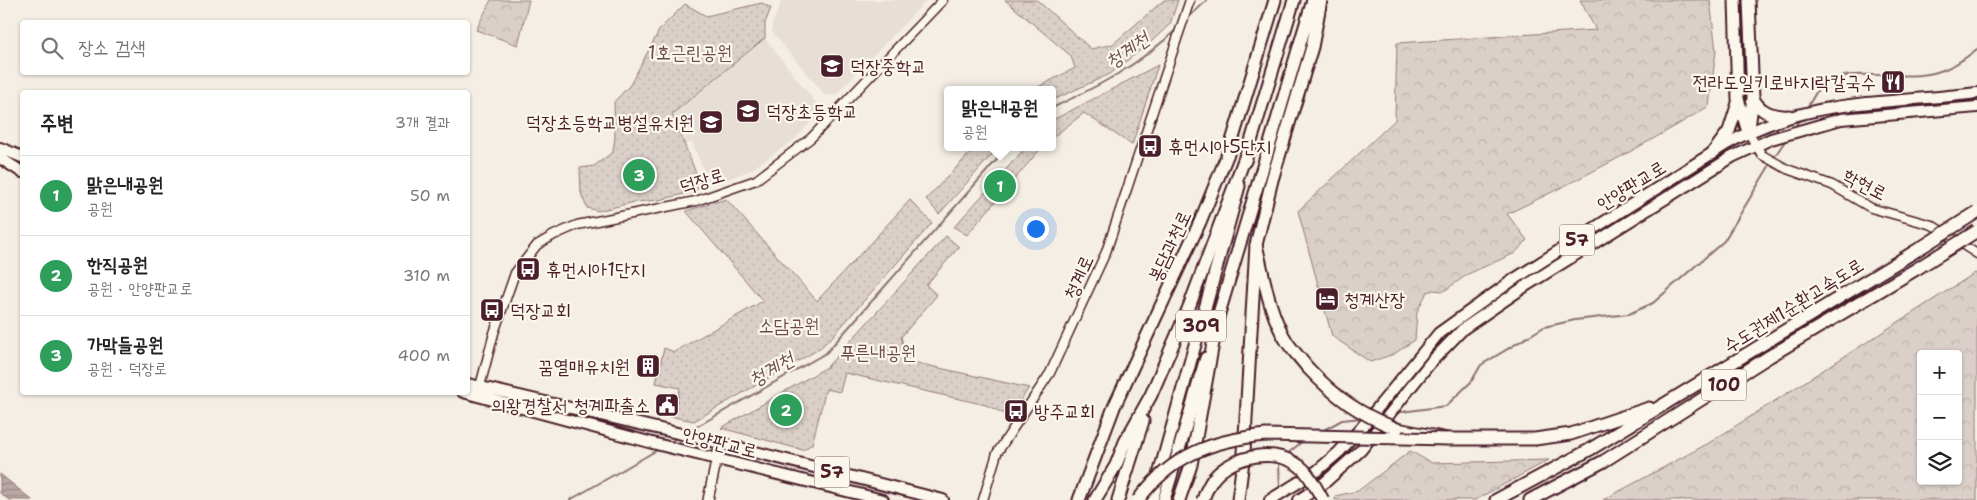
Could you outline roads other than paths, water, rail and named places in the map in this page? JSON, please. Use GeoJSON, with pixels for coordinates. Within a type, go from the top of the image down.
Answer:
{"type":"FeatureCollection","features":[{"type":"Feature","properties":{"kind":"highway","name":"봉담과천로"},"geometry":{"type":"LineString","coordinates":[[1079,500],[1114,407],[1200,222],[1229,151],[1275,0]]}},
{"type":"Feature","properties":{"kind":"highway","name":"309"},"geometry":{"type":"LineString","coordinates":[[1152,500],[1247,152],[1294,0]]}},
{"type":"Feature","properties":{"kind":"highway","name":"309"},"geometry":{"type":"LineString","coordinates":[[1164,500],[1313,0]]}},
{"type":"Feature","properties":{"kind":"highway"},"geometry":{"type":"LineString","coordinates":[[1238,500],[1244,452],[1256,245],[1272,180],[1312,47],[1321,0]]}},
{"type":"Feature","properties":{"kind":"highway"},"geometry":{"type":"LineString","coordinates":[[1712,154],[1732,126],[1738,99],[1735,0]]}},
{"type":"Feature","properties":{"kind":"highway"},"geometry":{"type":"LineString","coordinates":[[1748,132],[1752,98],[1749,0]]}},
{"type":"Feature","properties":{"kind":"highway"},"geometry":{"type":"LineString","coordinates":[[1752,98],[1764,112],[1778,116],[1793,115]]}},
{"type":"Feature","properties":{"kind":"highway"},"geometry":{"type":"LineString","coordinates":[[1738,99],[1748,132]]}},
{"type":"Feature","properties":{"kind":"highway"},"geometry":{"type":"LineString","coordinates":[[1094,500],[1121,467],[1190,307],[1247,152]]}},
{"type":"Feature","properties":{"kind":"highway","name":"수도권제1순환고속도로"},"geometry":{"type":"LineString","coordinates":[[1496,500],[1589,450],[1977,212]]}},
{"type":"Feature","properties":{"kind":"highway","name":"수도권제1순환고속도로"},"geometry":{"type":"LineString","coordinates":[[1530,500],[1575,478],[1770,356],[1977,231]]}},
{"type":"Feature","properties":{"kind":"highway"},"geometry":{"type":"LineString","coordinates":[[1256,245],[1269,298],[1287,342],[1329,390],[1350,407],[1372,419],[1397,429],[1448,439]]}},
{"type":"Feature","properties":{"kind":"highway"},"geometry":{"type":"LineString","coordinates":[[1180,500],[1191,466],[1217,321]]}},
{"type":"Feature","properties":{"kind":"highway"},"geometry":{"type":"LineString","coordinates":[[1138,500],[1153,480],[1175,463],[1197,450],[1240,438],[1266,436],[1535,439],[1571,434],[1672,400]]}},
{"type":"Feature","properties":{"kind":"highway"},"geometry":{"type":"LineString","coordinates":[[1202,500],[1213,479],[1228,466],[1244,458],[1263,456],[1289,461],[1303,469],[1323,500]]}},
{"type":"Feature","properties":{"kind":"highway"},"geometry":{"type":"LineString","coordinates":[[1118,500],[1121,467]]}},
{"type":"Feature","properties":{"kind":"highway"},"geometry":{"type":"LineString","coordinates":[[1542,500],[1575,478]]}},
{"type":"Feature","properties":{"kind":"main road","name":"안양판교로"},"geometry":{"type":"LineString","coordinates":[[1270,500],[1317,471],[1365,424],[1429,344],[1451,324],[1513,280],[1748,132],[1793,115],[1833,106],[1977,92]]}},
{"type":"Feature","properties":{"kind":"main road","name":"안양판교로"},"geometry":{"type":"LineString","coordinates":[[1299,500],[1330,478],[1361,450],[1430,363],[1464,329],[1526,285],[1732,157],[1755,145],[1788,133],[1841,119],[1977,107]]}},
{"type":"Feature","properties":{"kind":"main road"},"geometry":{"type":"LineString","coordinates":[[0,148],[20,156]]}},
{"type":"Feature","properties":{"kind":"main road"},"geometry":{"type":"LineString","coordinates":[[0,158],[20,171]]}},
{"type":"Feature","properties":{"kind":"main road","name":"안양판교로"},"geometry":{"type":"LineString","coordinates":[[470,384],[720,443],[943,500]]}},
{"type":"Feature","properties":{"kind":"main road","name":"안양판교로"},"geometry":{"type":"LineString","coordinates":[[470,394],[640,440],[883,500]]}},
{"type":"Feature","properties":{"kind":"main road"},"geometry":{"type":"LineString","coordinates":[[708,500],[720,443]]}},
{"type":"Feature","properties":{"kind":"street","name":"덕장로"},"geometry":{"type":"LineString","coordinates":[[477,396],[494,333],[516,274],[537,246],[554,235],[577,225],[696,201],[756,180],[811,138],[943,0]]}},
{"type":"Feature","properties":{"kind":"street","name":"청계로"},"geometry":{"type":"LineString","coordinates":[[984,500],[997,453],[1050,374],[1106,252],[1190,0]]}},
{"type":"Feature","properties":{"kind":"street","name":"학현로"},"geometry":{"type":"LineString","coordinates":[[1748,132],[1762,155],[1787,169],[1832,185],[1871,208],[1932,225],[1977,254]]}},
{"type":"Feature","properties":{"kind":"waterway","name":"청계천"},"geometry":{"type":"LineString","coordinates":[[1187,19],[1207,0]]}},
{"type":"Feature","properties":{"kind":"waterway","name":"청계천"},"geometry":{"type":"LineString","coordinates":[[1056,106],[1134,64],[1178,28]]}},
{"type":"Feature","properties":{"kind":"waterway"},"geometry":{"type":"LineString","coordinates":[[1806,109],[1823,83],[1833,78],[1862,75],[1925,75],[1953,66],[1977,49]]}},
{"type":"Feature","properties":{"kind":"waterway"},"geometry":{"type":"LineString","coordinates":[[1794,128],[1800,119]]}},
{"type":"Feature","properties":{"kind":"waterway"},"geometry":{"type":"LineString","coordinates":[[1773,159],[1787,138]]}},
{"type":"Feature","properties":{"kind":"waterway","name":"청계천"},"geometry":{"type":"LineString","coordinates":[[689,431],[826,353],[1004,151]]}},
{"type":"Feature","properties":{"kind":"waterway"},"geometry":{"type":"LineString","coordinates":[[1394,413],[1446,406],[1471,382],[1481,365],[1544,327],[1575,320],[1629,314],[1653,303],[1724,241],[1771,163]]}},
{"type":"Feature","properties":{"kind":"waterway"},"geometry":{"type":"LineString","coordinates":[[1322,431],[1342,420],[1362,418]]}},
{"type":"Feature","properties":{"kind":"waterway","name":"청계천"},"geometry":{"type":"LineString","coordinates":[[670,442],[679,437]]}},
{"type":"Feature","properties":{"kind":"waterway"},"geometry":{"type":"LineString","coordinates":[[1287,454],[1303,441]]}},
{"type":"Feature","properties":{"kind":"waterway","name":"청계천"},"geometry":{"type":"LineString","coordinates":[[570,500],[659,449]]}},
{"type":"Feature","properties":{"kind":"waterway"},"geometry":{"type":"LineString","coordinates":[[1279,463],[1280,490]]}},
{"type":"Feature","properties":{"kind":"place","name":"덕장중학교"},"geometry":{"type":"Point","coordinates":[832,66]}},
{"type":"Feature","properties":{"kind":"place","name":"전라도일키로바지락칼국수"},"geometry":{"type":"Point","coordinates":[1893,82]}},
{"type":"Feature","properties":{"kind":"place","name":"덕장초등학교"},"geometry":{"type":"Point","coordinates":[748,111]}},
{"type":"Feature","properties":{"kind":"place","name":"덕장초등학교병설유치원"},"geometry":{"type":"Point","coordinates":[711,122]}},
{"type":"Feature","properties":{"kind":"place","name":"휴먼시아5단지"},"geometry":{"type":"Point","coordinates":[1150,146]}},
{"type":"Feature","properties":{"kind":"place","name":"가막들공원"},"geometry":{"type":"Point","coordinates":[639,175]}},
{"type":"Feature","properties":{"kind":"place","name":"맑은내공원"},"geometry":{"type":"Point","coordinates":[1000,186]}},
{"type":"Feature","properties":{"kind":"place","name":"휴먼시아1단지"},"geometry":{"type":"Point","coordinates":[528,269]}},
{"type":"Feature","properties":{"kind":"place","name":"청계산장"},"geometry":{"type":"Point","coordinates":[1327,299]}},
{"type":"Feature","properties":{"kind":"place","name":"덕장교회"},"geometry":{"type":"Point","coordinates":[492,310]}},
{"type":"Feature","properties":{"kind":"place","name":"꿈열매유치원"},"geometry":{"type":"Point","coordinates":[648,366]}},
{"type":"Feature","properties":{"kind":"place","name":"의왕경찰서 청계파출소"},"geometry":{"type":"Point","coordinates":[667,405]}},
{"type":"Feature","properties":{"kind":"place","name":"한직공원"},"geometry":{"type":"Point","coordinates":[786,410]}},
{"type":"Feature","properties":{"kind":"place","name":"방주교회"},"geometry":{"type":"Point","coordinates":[1016,411]}},
{"type":"Feature","properties":{"kind":"park label","name":"1호근린공원"},"geometry":{"type":"Point","coordinates":[690,52]}},
{"type":"Feature","properties":{"kind":"park label","name":"소담공원"},"geometry":{"type":"Point","coordinates":[789,325]}},
{"type":"Feature","properties":{"kind":"park label","name":"푸른내공원"},"geometry":{"type":"Point","coordinates":[878,352]}}]}
